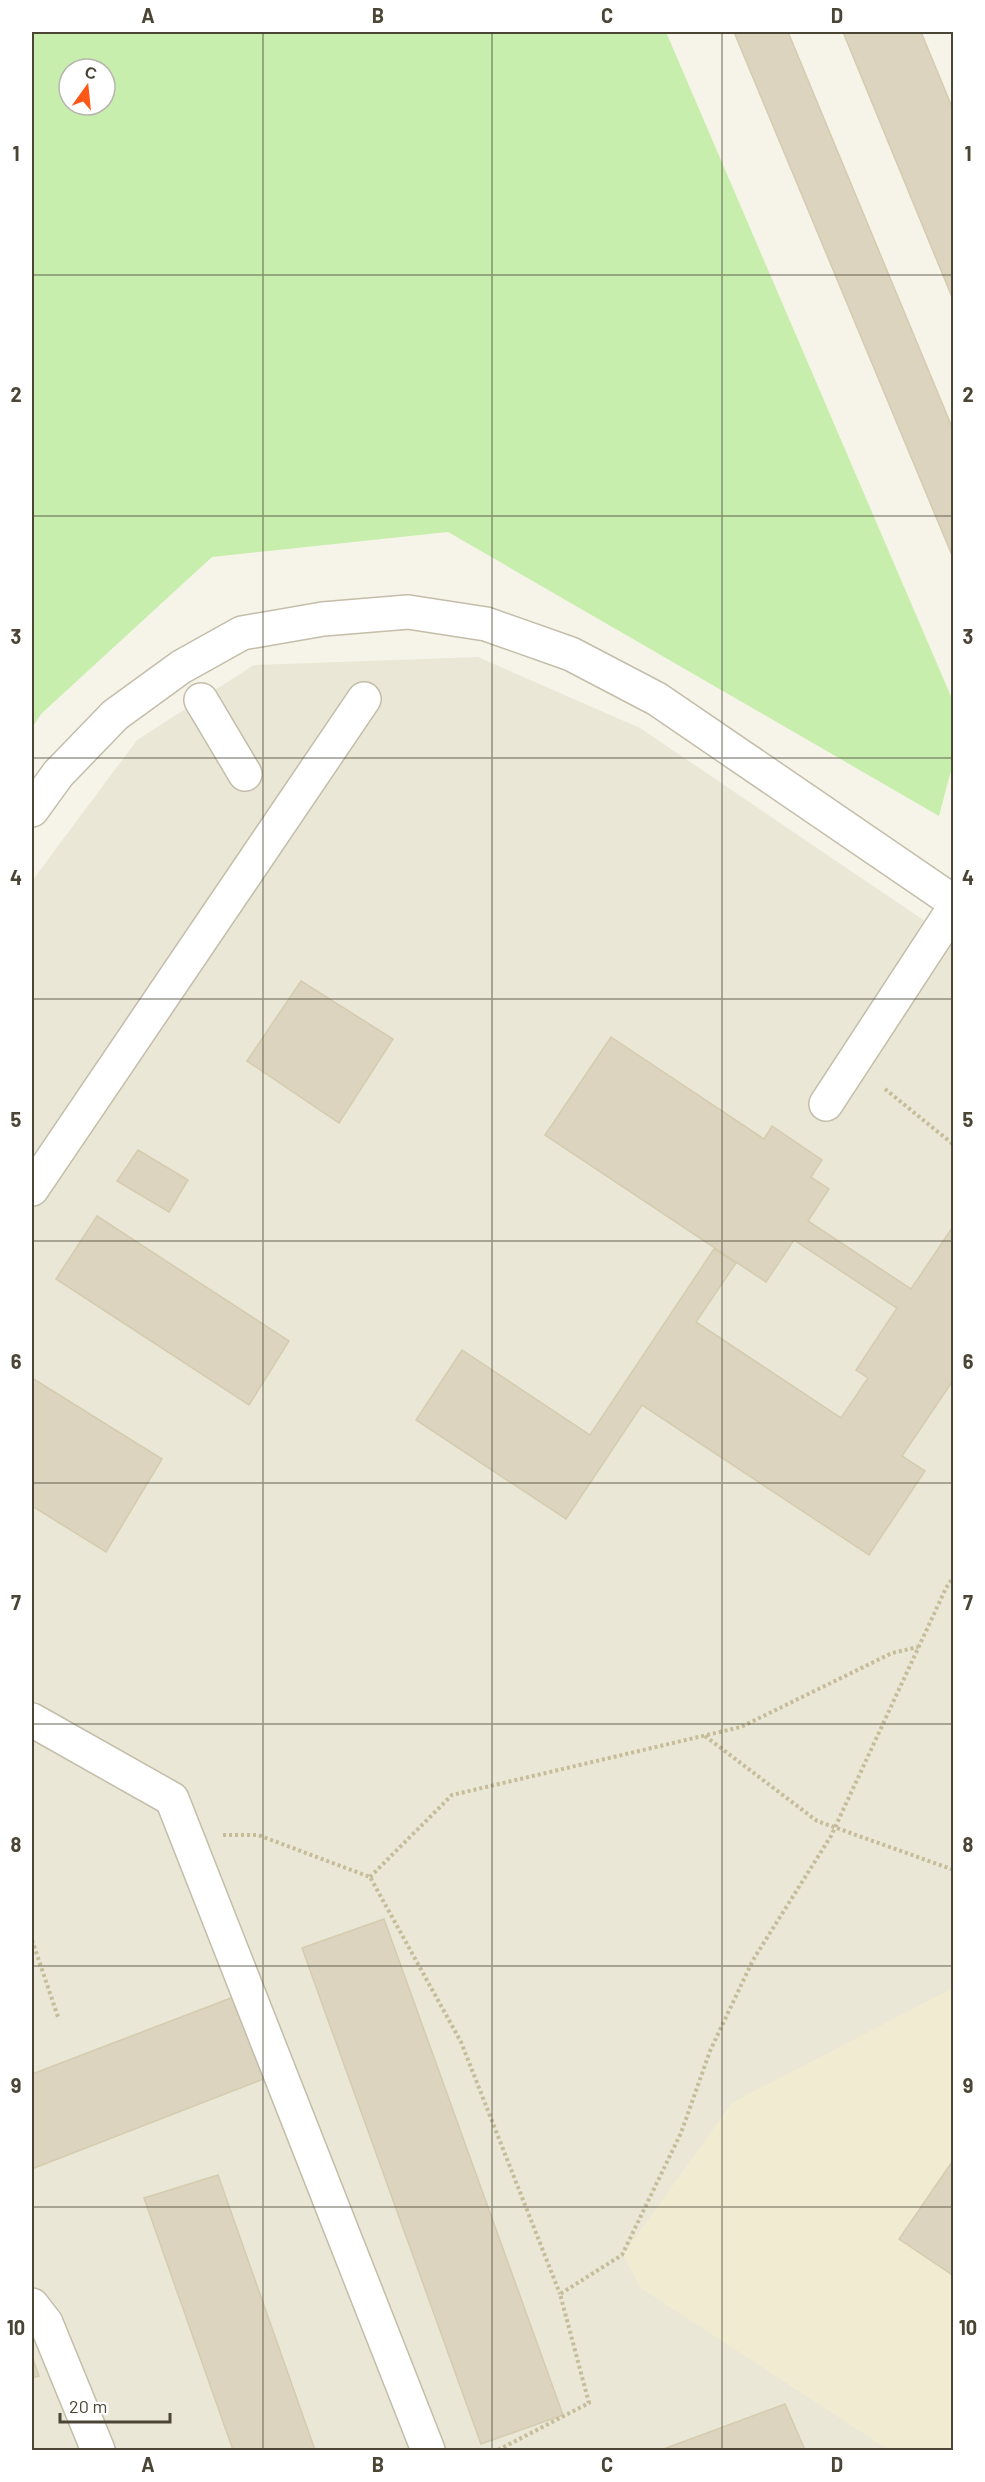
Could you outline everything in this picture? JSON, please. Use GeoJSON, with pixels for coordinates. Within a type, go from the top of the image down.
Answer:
{"type":"FeatureCollection","features":[{"type":"Feature","properties":{"kind":"street"},"geometry":{"type":"LineString","coordinates":[[32,810],[58,774],[115,715],[181,667],[242,633],[323,618],[408,612],[486,624],[571,654],[657,699],[954,902]]}},
{"type":"Feature","properties":{"kind":"street"},"geometry":{"type":"LineString","coordinates":[[201,699],[245,774]]}},
{"type":"Feature","properties":{"kind":"street"},"geometry":{"type":"LineString","coordinates":[[32,1189],[364,699]]}},
{"type":"Feature","properties":{"kind":"street"},"geometry":{"type":"LineString","coordinates":[[826,1104],[954,908]]}},
{"type":"Feature","properties":{"kind":"street"},"geometry":{"type":"LineString","coordinates":[[32,1720],[172,1799],[429,2451]]}},
{"type":"Feature","properties":{"kind":"street"},"geometry":{"type":"LineString","coordinates":[[32,2305],[46,2323],[98,2451]]}},
{"type":"Feature","properties":{"kind":"path"},"geometry":{"type":"LineString","coordinates":[[885,1089],[954,1145]]}},
{"type":"Feature","properties":{"kind":"path"},"geometry":{"type":"LineString","coordinates":[[560,2294],[622,2255],[681,2133],[710,2051],[753,1960],[835,1827],[954,1576]]}},
{"type":"Feature","properties":{"kind":"path"},"geometry":{"type":"LineString","coordinates":[[370,1877],[452,1795],[741,1727],[892,1653],[919,1647]]}},
{"type":"Feature","properties":{"kind":"path"},"geometry":{"type":"LineString","coordinates":[[704,1735],[817,1821],[954,1870]]}},
{"type":"Feature","properties":{"kind":"path"},"geometry":{"type":"LineString","coordinates":[[258,1835],[370,1877],[461,2042],[560,2294],[589,2403],[498,2451]]}},
{"type":"Feature","properties":{"kind":"path"},"geometry":{"type":"LineString","coordinates":[[32,1940],[58,2017]]}},
{"type":"Feature","properties":{"kind":"shaded area"},"geometry":{"type":"Polygon","coordinates":[[[478,657],[640,728],[953,940],[953,2450],[32,2450],[32,881],[137,740],[254,665],[478,657]]]}},
{"type":"Feature","properties":{"kind":"shaded area"},"geometry":{"type":"Polygon","coordinates":[[[953,1988],[953,2450],[889,2450],[641,2288],[623,2255],[732,2103],[953,1988]]]}},
{"type":"Feature","properties":{"kind":"green space"},"geometry":{"type":"Polygon","coordinates":[[[32,32],[666,32],[953,701],[953,763],[939,816],[448,532],[212,557],[41,714],[32,728],[32,32]]]}},
{"type":"Feature","properties":{"kind":"building"},"geometry":{"type":"Polygon","coordinates":[[[734,32],[788,32],[954,432],[954,560],[734,32]]]}},
{"type":"Feature","properties":{"kind":"building"},"geometry":{"type":"Polygon","coordinates":[[[843,32],[921,32],[954,112],[954,302],[843,32]]]}},
{"type":"Feature","properties":{"kind":"building"},"geometry":{"type":"Polygon","coordinates":[[[301,981],[393,1039],[339,1123],[247,1061],[301,981]]]}},
{"type":"Feature","properties":{"kind":"building"},"geometry":{"type":"Polygon","coordinates":[[[611,1037],[764,1139],[772,1126],[822,1160],[811,1177],[829,1189],[808,1221],[911,1289],[954,1225],[954,1379],[902,1456],[925,1471],[869,1555],[642,1405],[566,1519],[416,1420],[462,1350],[590,1435],[714,1249],[736,1263],[696,1322],[841,1418],[868,1378],[856,1370],[897,1308],[794,1240],[766,1282],[545,1135],[611,1037]]]}},
{"type":"Feature","properties":{"kind":"building"},"geometry":{"type":"Polygon","coordinates":[[[138,1150],[188,1180],[169,1212],[117,1181],[138,1150]]]}},
{"type":"Feature","properties":{"kind":"building"},"geometry":{"type":"Polygon","coordinates":[[[97,1216],[289,1341],[249,1405],[56,1279],[97,1216]]]}},
{"type":"Feature","properties":{"kind":"building"},"geometry":{"type":"Polygon","coordinates":[[[32,1378],[162,1459],[106,1552],[32,1506],[32,1378]]]}},
{"type":"Feature","properties":{"kind":"building"},"geometry":{"type":"Polygon","coordinates":[[[384,1919],[563,2415],[481,2444],[302,1948],[384,1919]]]}},
{"type":"Feature","properties":{"kind":"building"},"geometry":{"type":"Polygon","coordinates":[[[244,1993],[274,2075],[32,2169],[32,2074],[244,1993]]]}},
{"type":"Feature","properties":{"kind":"building"},"geometry":{"type":"Polygon","coordinates":[[[954,2159],[954,2276],[899,2239],[954,2159]]]}},
{"type":"Feature","properties":{"kind":"building"},"geometry":{"type":"Polygon","coordinates":[[[218,2175],[315,2450],[233,2450],[144,2198],[218,2175]]]}},
{"type":"Feature","properties":{"kind":"building"},"geometry":{"type":"Polygon","coordinates":[[[32,2356],[39,2376],[32,2378],[32,2356]]]}},
{"type":"Feature","properties":{"kind":"building"},"geometry":{"type":"Polygon","coordinates":[[[785,2404],[805,2450],[661,2450],[785,2404]]]}}]}
